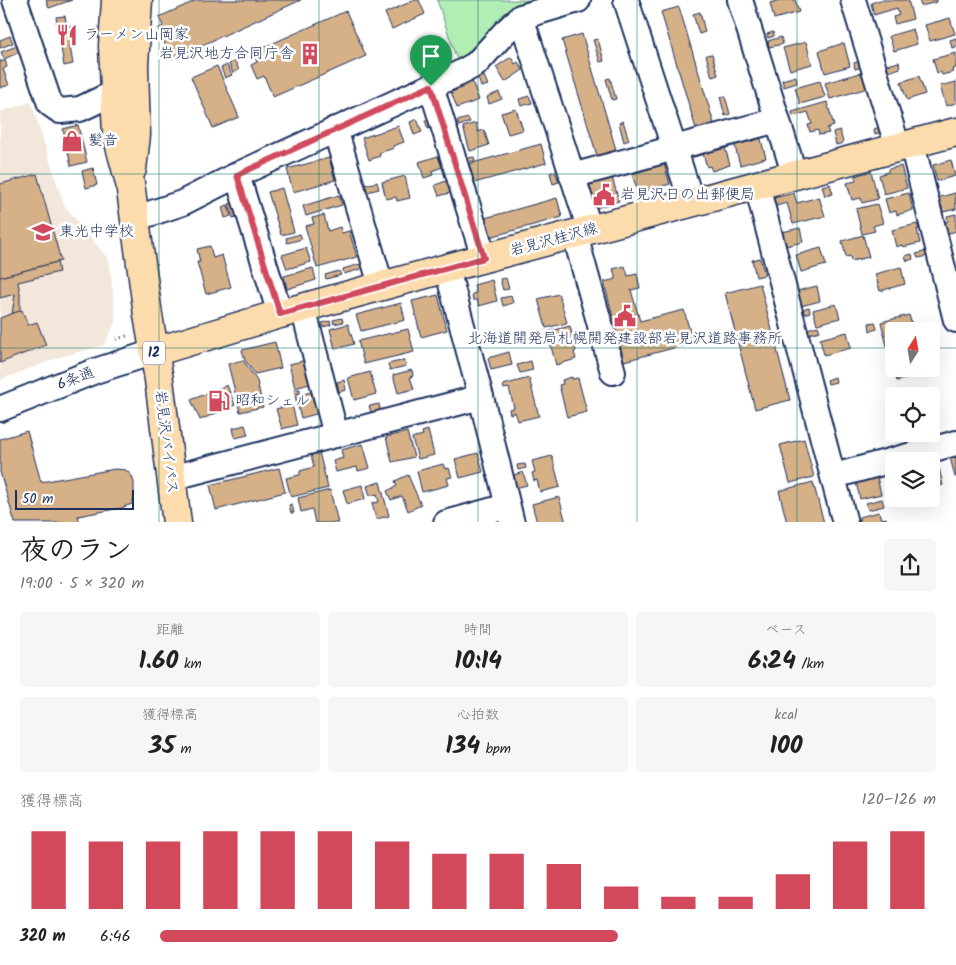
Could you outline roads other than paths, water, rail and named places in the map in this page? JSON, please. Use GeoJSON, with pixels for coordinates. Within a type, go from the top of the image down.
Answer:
{"type":"FeatureCollection","features":[{"type":"Feature","properties":{"kind":"main road","name":"岩見沢バイパス"},"geometry":{"type":"LineString","coordinates":[[116,0],[114,93],[117,134],[130,183],[177,522]]}},
{"type":"Feature","properties":{"kind":"main road","name":"岩見沢バイパス"},"geometry":{"type":"LineString","coordinates":[[130,183],[136,135],[134,64],[138,0]]}},
{"type":"Feature","properties":{"kind":"main road","name":"岩見沢桂沢線"},"geometry":{"type":"LineString","coordinates":[[154,352],[381,285],[447,269],[956,132]]}},
{"type":"Feature","properties":{"kind":"street"},"geometry":{"type":"LineString","coordinates":[[134,219],[182,203],[237,175],[476,64],[504,33],[522,17],[578,0]]}},
{"type":"Feature","properties":{"kind":"street"},"geometry":{"type":"LineString","coordinates":[[626,0],[692,203]]}},
{"type":"Feature","properties":{"kind":"street"},"geometry":{"type":"LineString","coordinates":[[740,0],[795,176]]}},
{"type":"Feature","properties":{"kind":"street"},"geometry":{"type":"LineString","coordinates":[[853,0],[905,146],[947,245],[956,320]]}},
{"type":"Feature","properties":{"kind":"street"},"geometry":{"type":"LineString","coordinates":[[10,5],[50,104],[60,111],[80,109],[114,93]]}},
{"type":"Feature","properties":{"kind":"street"},"geometry":{"type":"LineString","coordinates":[[522,17],[572,176],[582,232],[613,372]]}},
{"type":"Feature","properties":{"kind":"street"},"geometry":{"type":"LineString","coordinates":[[431,86],[484,258]]}},
{"type":"Feature","properties":{"kind":"street"},"geometry":{"type":"LineString","coordinates":[[572,176],[777,120]]}},
{"type":"Feature","properties":{"kind":"street"},"geometry":{"type":"LineString","coordinates":[[336,129],[381,285]]}},
{"type":"Feature","properties":{"kind":"street"},"geometry":{"type":"LineString","coordinates":[[237,175],[291,311],[336,435]]}},
{"type":"Feature","properties":{"kind":"street"},"geometry":{"type":"LineString","coordinates":[[757,186],[845,522]]}},
{"type":"Feature","properties":{"kind":"street"},"geometry":{"type":"LineString","coordinates":[[446,522],[509,514],[482,397],[447,269]]}},
{"type":"Feature","properties":{"kind":"street","name":"6条通"},"geometry":{"type":"LineString","coordinates":[[0,409],[95,372],[154,352]]}},
{"type":"Feature","properties":{"kind":"street"},"geometry":{"type":"LineString","coordinates":[[171,478],[482,397]]}},
{"type":"Feature","properties":{"kind":"street"},"geometry":{"type":"LineString","coordinates":[[834,476],[956,443]]}},
{"type":"Feature","properties":{"kind":"place","name":"ラーメン山岡家"},"geometry":{"type":"Point","coordinates":[67,35]}},
{"type":"Feature","properties":{"kind":"place","name":"岩見沢地方合同庁舎"},"geometry":{"type":"Point","coordinates":[310,54]}},
{"type":"Feature","properties":{"kind":"place","name":"髪音"},"geometry":{"type":"Point","coordinates":[72,141]}},
{"type":"Feature","properties":{"kind":"place","name":"岩見沢日の出郵便局"},"geometry":{"type":"Point","coordinates":[604,195]}},
{"type":"Feature","properties":{"kind":"place","name":"東光中学校"},"geometry":{"type":"Point","coordinates":[43,232]}},
{"type":"Feature","properties":{"kind":"place","name":"北海道開発局札幌開発建設部岩見沢道路事務所"},"geometry":{"type":"Point","coordinates":[625,316]}},
{"type":"Feature","properties":{"kind":"place","name":"昭和シェル"},"geometry":{"type":"Point","coordinates":[219,401]}}]}
